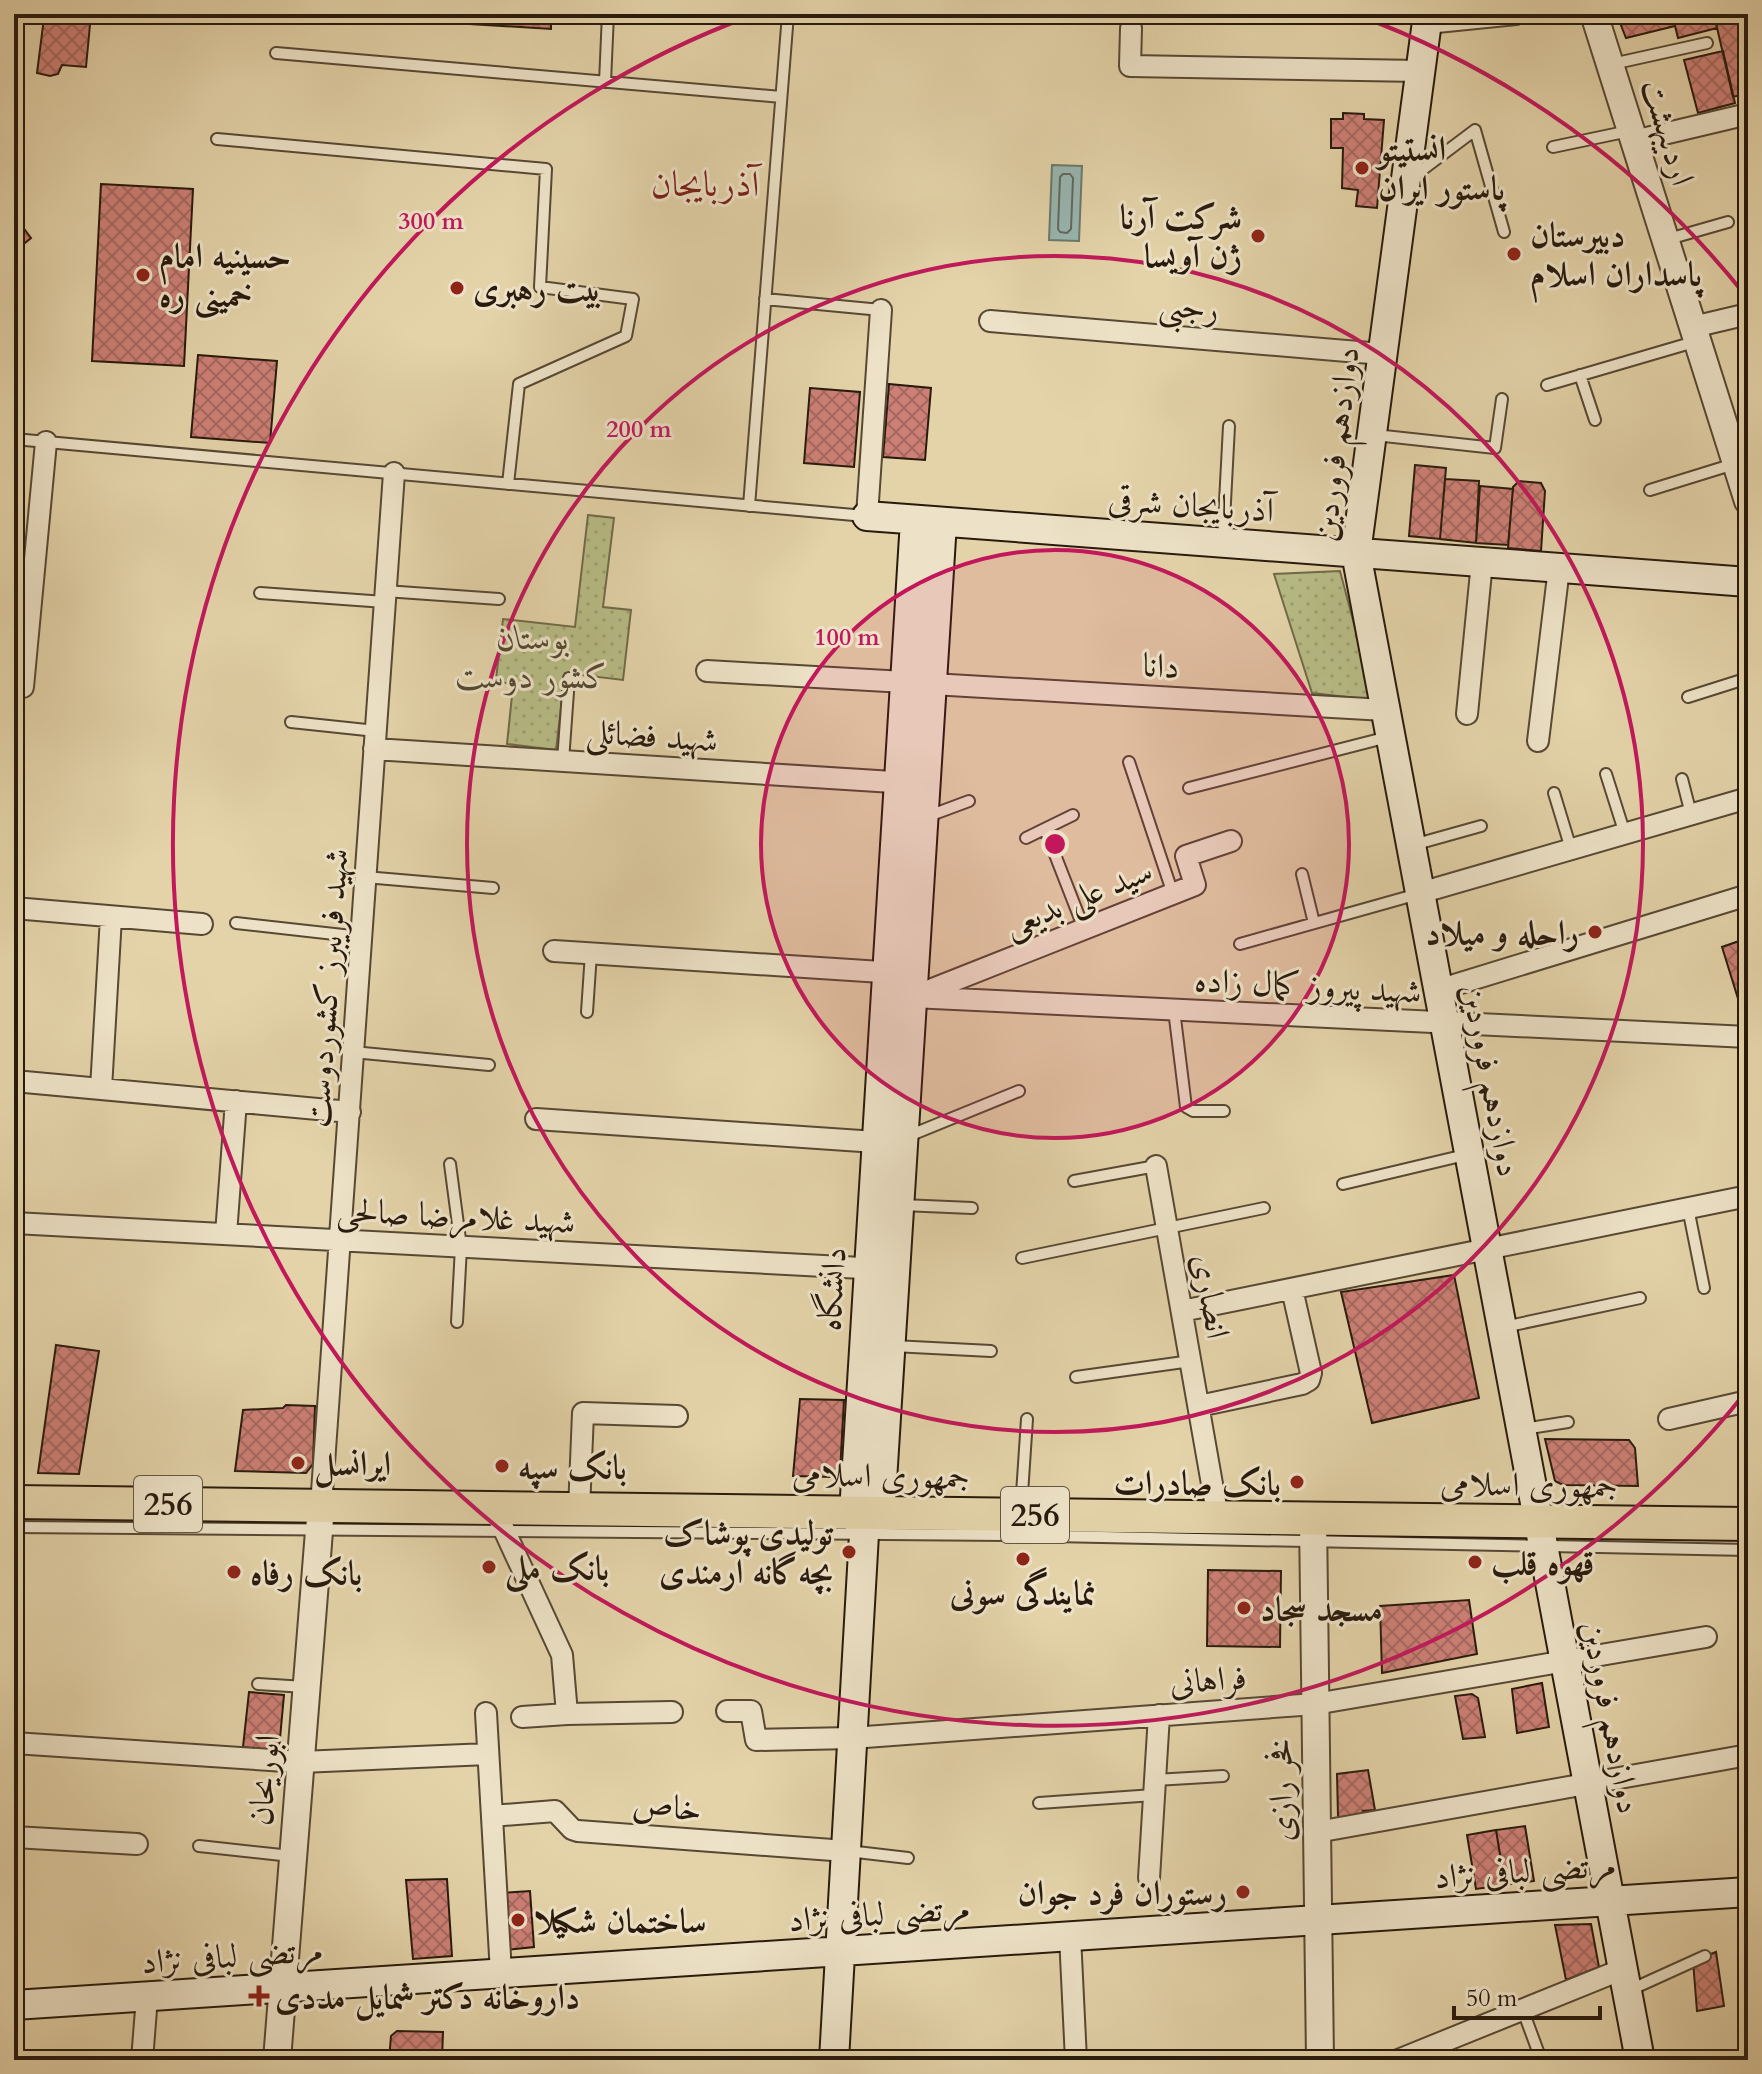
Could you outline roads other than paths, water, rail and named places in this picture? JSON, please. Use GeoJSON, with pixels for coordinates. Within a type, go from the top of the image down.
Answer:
{"type":"FeatureCollection","features":[{"type":"Feature","properties":{"kind":"main road","name":"دوازدهم فروردین"},"geometry":{"type":"LineString","coordinates":[[1427,19],[1356,553],[1640,2060]]}},
{"type":"Feature","properties":{"kind":"main road","name":"آذربایجان شرقی"},"geometry":{"type":"LineString","coordinates":[[867,516],[1748,582]]}},
{"type":"Feature","properties":{"kind":"main road","name":"دانشگاه"},"geometry":{"type":"LineString","coordinates":[[834,2060],[899,985],[896,828],[912,783],[928,521]]}},
{"type":"Feature","properties":{"kind":"main road","name":"دانشگاه"},"geometry":{"type":"LineString","coordinates":[[899,985],[923,818],[912,783]]}},
{"type":"Feature","properties":{"kind":"main road","name":"جمهوری اسلامی"},"geometry":{"type":"LineString","coordinates":[[14,1502],[320,1518],[499,1520],[579,1510],[866,1520],[1020,1515],[1218,1518],[1313,1531],[1540,1534],[1748,1524]]}},
{"type":"Feature","properties":{"kind":"main road","name":"مرتضی لبافی نژاد"},"geometry":{"type":"LineString","coordinates":[[14,2005],[1748,1892]]}},
{"type":"Feature","properties":{"kind":"street"},"geometry":{"type":"LineString","coordinates":[[1427,19],[1516,14]]}},
{"type":"Feature","properties":{"kind":"street","name":"اردیبهشت"},"geometry":{"type":"LineString","coordinates":[[1594,14],[1748,501]]}},
{"type":"Feature","properties":{"kind":"street"},"geometry":{"type":"LineString","coordinates":[[1131,28],[1130,66],[1420,71]]}},
{"type":"Feature","properties":{"kind":"street"},"geometry":{"type":"LineString","coordinates":[[1632,136],[1748,114]]}},
{"type":"Feature","properties":{"kind":"street"},"geometry":{"type":"LineString","coordinates":[[867,516],[881,310]]}},
{"type":"Feature","properties":{"kind":"street"},"geometry":{"type":"LineString","coordinates":[[1695,334],[1748,314]]}},
{"type":"Feature","properties":{"kind":"street","name":"رجبی"},"geometry":{"type":"LineString","coordinates":[[990,321],[1382,354]]}},
{"type":"Feature","properties":{"kind":"street"},"geometry":{"type":"LineString","coordinates":[[18,687],[46,442]]}},
{"type":"Feature","properties":{"kind":"street","name":"شهید فریبرز کشوردوست"},"geometry":{"type":"LineString","coordinates":[[320,1518],[394,473]]}},
{"type":"Feature","properties":{"kind":"street"},"geometry":{"type":"LineString","coordinates":[[1467,714],[1482,562]]}},
{"type":"Feature","properties":{"kind":"street"},"geometry":{"type":"LineString","coordinates":[[1538,741],[1559,568]]}},
{"type":"Feature","properties":{"kind":"street","name":"دانا"},"geometry":{"type":"LineString","coordinates":[[707,671],[918,683],[1388,723]]}},
{"type":"Feature","properties":{"kind":"street","name":"شهید فضائلی"},"geometry":{"type":"LineString","coordinates":[[375,740],[563,761],[912,783]]}},
{"type":"Feature","properties":{"kind":"street"},"geometry":{"type":"LineString","coordinates":[[1420,893],[1748,798]]}},
{"type":"Feature","properties":{"kind":"street","name":"سید علی بدیعی"},"geometry":{"type":"LineString","coordinates":[[899,985],[1084,929],[1195,885],[1186,856],[1231,841]]}},
{"type":"Feature","properties":{"kind":"street"},"geometry":{"type":"LineString","coordinates":[[1438,990],[1748,895]]}},
{"type":"Feature","properties":{"kind":"street"},"geometry":{"type":"LineString","coordinates":[[14,908],[202,924]]}},
{"type":"Feature","properties":{"kind":"street"},"geometry":{"type":"LineString","coordinates":[[101,1089],[111,917]]}},
{"type":"Feature","properties":{"kind":"street","name":"شهید پیروز کمال زاده"},"geometry":{"type":"LineString","coordinates":[[554,951],[1174,1010],[1748,1037]]}},
{"type":"Feature","properties":{"kind":"street"},"geometry":{"type":"LineString","coordinates":[[14,1081],[350,1112]]}},
{"type":"Feature","properties":{"kind":"street"},"geometry":{"type":"LineString","coordinates":[[226,1234],[236,1101]]}},
{"type":"Feature","properties":{"kind":"street"},"geometry":{"type":"LineString","coordinates":[[536,1119],[890,1140]]}},
{"type":"Feature","properties":{"kind":"street","name":"انصاری"},"geometry":{"type":"LineString","coordinates":[[1156,1166],[1218,1518]]}},
{"type":"Feature","properties":{"kind":"street"},"geometry":{"type":"LineString","coordinates":[[1182,1311],[1748,1196]]}},
{"type":"Feature","properties":{"kind":"street","name":"شهید غلامرضا صالحی"},"geometry":{"type":"LineString","coordinates":[[14,1223],[882,1269]]}},
{"type":"Feature","properties":{"kind":"street"},"geometry":{"type":"LineString","coordinates":[[1199,1406],[1309,1380],[1311,1373],[1292,1289]]}},
{"type":"Feature","properties":{"kind":"street"},"geometry":{"type":"LineString","coordinates":[[1669,1419],[1748,1401]]}},
{"type":"Feature","properties":{"kind":"street"},"geometry":{"type":"LineString","coordinates":[[579,1510],[583,1413],[677,1416]]}},
{"type":"Feature","properties":{"kind":"street","name":"ابوریحان"},"geometry":{"type":"LineString","coordinates":[[277,2060],[320,1518]]}},
{"type":"Feature","properties":{"kind":"street"},"geometry":{"type":"LineString","coordinates":[[499,1520],[562,1655],[567,1714]]}},
{"type":"Feature","properties":{"kind":"street","name":"فخر رازی"},"geometry":{"type":"LineString","coordinates":[[1313,1531],[1320,2060]]}},
{"type":"Feature","properties":{"kind":"street","name":"فراهانی"},"geometry":{"type":"LineString","coordinates":[[727,1711],[751,1711],[756,1740],[852,1738],[1315,1704],[1706,1637]]}},
{"type":"Feature","properties":{"kind":"street"},"geometry":{"type":"LineString","coordinates":[[522,1717],[672,1712]]}},
{"type":"Feature","properties":{"kind":"street"},"geometry":{"type":"LineString","coordinates":[[486,1713],[501,1973]]}},
{"type":"Feature","properties":{"kind":"street"},"geometry":{"type":"LineString","coordinates":[[1149,1878],[1159,1715]]}},
{"type":"Feature","properties":{"kind":"street"},"geometry":{"type":"LineString","coordinates":[[14,1743],[301,1762],[488,1754]]}},
{"type":"Feature","properties":{"kind":"street"},"geometry":{"type":"LineString","coordinates":[[1317,1832],[1748,1755]]}},
{"type":"Feature","properties":{"kind":"street","name":"خاص"},"geometry":{"type":"LineString","coordinates":[[492,1816],[555,1811],[572,1829],[578,1831],[846,1851]]}},
{"type":"Feature","properties":{"kind":"street"},"geometry":{"type":"LineString","coordinates":[[14,1837],[137,1844]]}},
{"type":"Feature","properties":{"kind":"street"},"geometry":{"type":"LineString","coordinates":[[1070,1936],[1076,2060]]}},
{"type":"Feature","properties":{"kind":"street"},"geometry":{"type":"LineString","coordinates":[[1398,2060],[1522,2008],[1625,1980]]}},
{"type":"Feature","properties":{"kind":"street"},"geometry":{"type":"LineString","coordinates":[[142,2060],[147,1997]]}},
{"type":"Feature","properties":{"kind":"street"},"geometry":{"type":"LineString","coordinates":[[14,2005],[14,2026]]}},
{"type":"Feature","properties":{"kind":"street"},"geometry":{"type":"LineString","coordinates":[[1306,2060],[1320,2060]]}},
{"type":"Feature","properties":{"kind":"lane"},"geometry":{"type":"LineString","coordinates":[[605,82],[608,14]]}},
{"type":"Feature","properties":{"kind":"lane"},"geometry":{"type":"LineString","coordinates":[[749,506],[788,14]]}},
{"type":"Feature","properties":{"kind":"lane"},"geometry":{"type":"LineString","coordinates":[[1610,65],[1707,43]]}},
{"type":"Feature","properties":{"kind":"lane"},"geometry":{"type":"LineString","coordinates":[[276,53],[781,97]]}},
{"type":"Feature","properties":{"kind":"lane"},"geometry":{"type":"LineString","coordinates":[[1405,182],[1475,130],[1504,232]]}},
{"type":"Feature","properties":{"kind":"lane"},"geometry":{"type":"LineString","coordinates":[[1553,147],[1632,136]]}},
{"type":"Feature","properties":{"kind":"lane"},"geometry":{"type":"LineString","coordinates":[[217,139],[546,169],[540,287],[633,299],[626,336],[519,384],[508,484]]}},
{"type":"Feature","properties":{"kind":"lane"},"geometry":{"type":"LineString","coordinates":[[1665,240],[1728,222]]}},
{"type":"Feature","properties":{"kind":"lane"},"geometry":{"type":"LineString","coordinates":[[765,299],[881,310]]}},
{"type":"Feature","properties":{"kind":"lane"},"geometry":{"type":"LineString","coordinates":[[1547,385],[1695,334]]}},
{"type":"Feature","properties":{"kind":"lane"},"geometry":{"type":"LineString","coordinates":[[1580,375],[1595,420]]}},
{"type":"Feature","properties":{"kind":"lane"},"geometry":{"type":"LineString","coordinates":[[1371,435],[1495,448],[1502,399]]}},
{"type":"Feature","properties":{"kind":"lane"},"geometry":{"type":"LineString","coordinates":[[1223,543],[1229,426]]}},
{"type":"Feature","properties":{"kind":"lane"},"geometry":{"type":"LineString","coordinates":[[14,439],[867,516]]}},
{"type":"Feature","properties":{"kind":"lane"},"geometry":{"type":"LineString","coordinates":[[1650,490],[1736,464]]}},
{"type":"Feature","properties":{"kind":"lane"},"geometry":{"type":"LineString","coordinates":[[260,593],[499,599]]}},
{"type":"Feature","properties":{"kind":"lane"},"geometry":{"type":"LineString","coordinates":[[563,761],[569,678]]}},
{"type":"Feature","properties":{"kind":"lane"},"geometry":{"type":"LineString","coordinates":[[1688,697],[1748,678]]}},
{"type":"Feature","properties":{"kind":"lane"},"geometry":{"type":"LineString","coordinates":[[291,722],[375,740]]}},
{"type":"Feature","properties":{"kind":"lane"},"geometry":{"type":"LineString","coordinates":[[1189,788],[1388,723]]}},
{"type":"Feature","properties":{"kind":"lane"},"geometry":{"type":"LineString","coordinates":[[1129,762],[1173,894]]}},
{"type":"Feature","properties":{"kind":"lane"},"geometry":{"type":"LineString","coordinates":[[1606,774],[1625,834]]}},
{"type":"Feature","properties":{"kind":"lane"},"geometry":{"type":"LineString","coordinates":[[1682,779],[1691,814]]}},
{"type":"Feature","properties":{"kind":"lane"},"geometry":{"type":"LineString","coordinates":[[1554,793],[1571,849]]}},
{"type":"Feature","properties":{"kind":"lane"},"geometry":{"type":"LineString","coordinates":[[896,828],[969,801]]}},
{"type":"Feature","properties":{"kind":"lane"},"geometry":{"type":"LineString","coordinates":[[1026,838],[1073,815]]}},
{"type":"Feature","properties":{"kind":"lane"},"geometry":{"type":"LineString","coordinates":[[1411,845],[1481,826]]}},
{"type":"Feature","properties":{"kind":"lane"},"geometry":{"type":"LineString","coordinates":[[1045,829],[1084,929]]}},
{"type":"Feature","properties":{"kind":"lane"},"geometry":{"type":"LineString","coordinates":[[1302,874],[1314,923]]}},
{"type":"Feature","properties":{"kind":"lane"},"geometry":{"type":"LineString","coordinates":[[365,877],[493,888]]}},
{"type":"Feature","properties":{"kind":"lane"},"geometry":{"type":"LineString","coordinates":[[1240,944],[1420,893]]}},
{"type":"Feature","properties":{"kind":"lane"},"geometry":{"type":"LineString","coordinates":[[236,923],[361,937]]}},
{"type":"Feature","properties":{"kind":"lane"},"geometry":{"type":"LineString","coordinates":[[587,1012],[591,953]]}},
{"type":"Feature","properties":{"kind":"lane"},"geometry":{"type":"LineString","coordinates":[[1174,1010],[1186,1107],[1193,1111],[1224,1111]]}},
{"type":"Feature","properties":{"kind":"lane"},"geometry":{"type":"LineString","coordinates":[[353,1052],[489,1065]]}},
{"type":"Feature","properties":{"kind":"lane"},"geometry":{"type":"LineString","coordinates":[[890,1140],[1019,1091]]}},
{"type":"Feature","properties":{"kind":"lane"},"geometry":{"type":"LineString","coordinates":[[1343,1184],[1469,1155]]}},
{"type":"Feature","properties":{"kind":"lane"},"geometry":{"type":"LineString","coordinates":[[450,1164],[461,1247],[457,1322]]}},
{"type":"Feature","properties":{"kind":"lane","name":"انصاری"},"geometry":{"type":"LineString","coordinates":[[1074,1181],[1156,1166]]}},
{"type":"Feature","properties":{"kind":"lane"},"geometry":{"type":"LineString","coordinates":[[886,1204],[972,1208]]}},
{"type":"Feature","properties":{"kind":"lane"},"geometry":{"type":"LineString","coordinates":[[1022,1258],[1264,1208]]}},
{"type":"Feature","properties":{"kind":"lane"},"geometry":{"type":"LineString","coordinates":[[1688,1208],[1704,1288]]}},
{"type":"Feature","properties":{"kind":"lane"},"geometry":{"type":"LineString","coordinates":[[1502,1328],[1640,1298]]}},
{"type":"Feature","properties":{"kind":"lane"},"geometry":{"type":"LineString","coordinates":[[877,1346],[991,1351]]}},
{"type":"Feature","properties":{"kind":"lane"},"geometry":{"type":"LineString","coordinates":[[1076,1377],[1191,1361]]}},
{"type":"Feature","properties":{"kind":"lane"},"geometry":{"type":"LineString","coordinates":[[1020,1515],[1027,1419]]}},
{"type":"Feature","properties":{"kind":"lane"},"geometry":{"type":"LineString","coordinates":[[1521,1429],[1568,1422]]}},
{"type":"Feature","properties":{"kind":"lane"},"geometry":{"type":"LineString","coordinates":[[14,1527],[320,1518]]}},
{"type":"Feature","properties":{"kind":"lane"},"geometry":{"type":"LineString","coordinates":[[499,1520],[866,1520],[1313,1531]]}},
{"type":"Feature","properties":{"kind":"lane"},"geometry":{"type":"LineString","coordinates":[[1540,1534],[1748,1550]]}},
{"type":"Feature","properties":{"kind":"lane"},"geometry":{"type":"LineString","coordinates":[[258,1684],[307,1687]]}},
{"type":"Feature","properties":{"kind":"lane"},"geometry":{"type":"LineString","coordinates":[[1039,1803],[1223,1776]]}},
{"type":"Feature","properties":{"kind":"lane"},"geometry":{"type":"LineString","coordinates":[[199,1846],[293,1856]]}},
{"type":"Feature","properties":{"kind":"lane"},"geometry":{"type":"LineString","coordinates":[[846,1851],[908,1858]]}},
{"type":"Feature","properties":{"kind":"lane"},"geometry":{"type":"LineString","coordinates":[[1625,1980],[1705,1956]]}},
{"type":"Feature","properties":{"kind":"lane"},"geometry":{"type":"LineString","coordinates":[[1522,2008],[1539,2054],[1527,2060]]}},
{"type":"Feature","properties":{"kind":"water"},"geometry":{"type":"Polygon","coordinates":[[[1052,165],[1082,166],[1079,241],[1049,240],[1052,165]]]}},
{"type":"Feature","properties":{"kind":"place","name":"انستیتو پاستور ایران"},"geometry":{"type":"Point","coordinates":[1362,168]}},
{"type":"Feature","properties":{"kind":"place","name":"شرکت آرنا ژن آویسا"},"geometry":{"type":"Point","coordinates":[1258,236]}},
{"type":"Feature","properties":{"kind":"place","name":"دبیرستان پاسداران اسلام"},"geometry":{"type":"Point","coordinates":[1514,254]}},
{"type":"Feature","properties":{"kind":"place","name":"حسینیه امام خمینی ره"},"geometry":{"type":"Point","coordinates":[143,275]}},
{"type":"Feature","properties":{"kind":"place","name":"بیت رهبری"},"geometry":{"type":"Point","coordinates":[457,288]}},
{"type":"Feature","properties":{"kind":"place","name":"راحله و میلاد"},"geometry":{"type":"Point","coordinates":[1595,932]}},
{"type":"Feature","properties":{"kind":"place","name":"ایرانسل"},"geometry":{"type":"Point","coordinates":[298,1463]}},
{"type":"Feature","properties":{"kind":"place","name":"بانک سپه"},"geometry":{"type":"Point","coordinates":[502,1466]}},
{"type":"Feature","properties":{"kind":"place","name":"بانک صادرات"},"geometry":{"type":"Point","coordinates":[1297,1482]}},
{"type":"Feature","properties":{"kind":"place","name":"تولیدی پوشاک بچه‌گانه ارمندی"},"geometry":{"type":"Point","coordinates":[849,1552]}},
{"type":"Feature","properties":{"kind":"place","name":"نمایندگی سونی"},"geometry":{"type":"Point","coordinates":[1023,1559]}},
{"type":"Feature","properties":{"kind":"place","name":"قهوه قلب"},"geometry":{"type":"Point","coordinates":[1475,1562]}},
{"type":"Feature","properties":{"kind":"place","name":"بانک ملی"},"geometry":{"type":"Point","coordinates":[489,1567]}},
{"type":"Feature","properties":{"kind":"place","name":"بانک رفاه"},"geometry":{"type":"Point","coordinates":[234,1572]}},
{"type":"Feature","properties":{"kind":"place","name":"مسجد سجاد"},"geometry":{"type":"Point","coordinates":[1244,1608]}},
{"type":"Feature","properties":{"kind":"place","name":"رستوران فرد جوان"},"geometry":{"type":"Point","coordinates":[1243,1892]}},
{"type":"Feature","properties":{"kind":"place","name":"ساختمان شکیلا"},"geometry":{"type":"Point","coordinates":[518,1920]}},
{"type":"Feature","properties":{"kind":"place","name":"داروخانه دکتر شمایل مددی"},"geometry":{"type":"Point","coordinates":[259,1996]}},
{"type":"Feature","properties":{"kind":"district","name":"آذربایجان"},"geometry":{"type":"Point","coordinates":[705,183]}},
{"type":"Feature","properties":{"kind":"park label","name":"بوستان کشور دوست"},"geometry":{"type":"Point","coordinates":[533,656]}}]}
